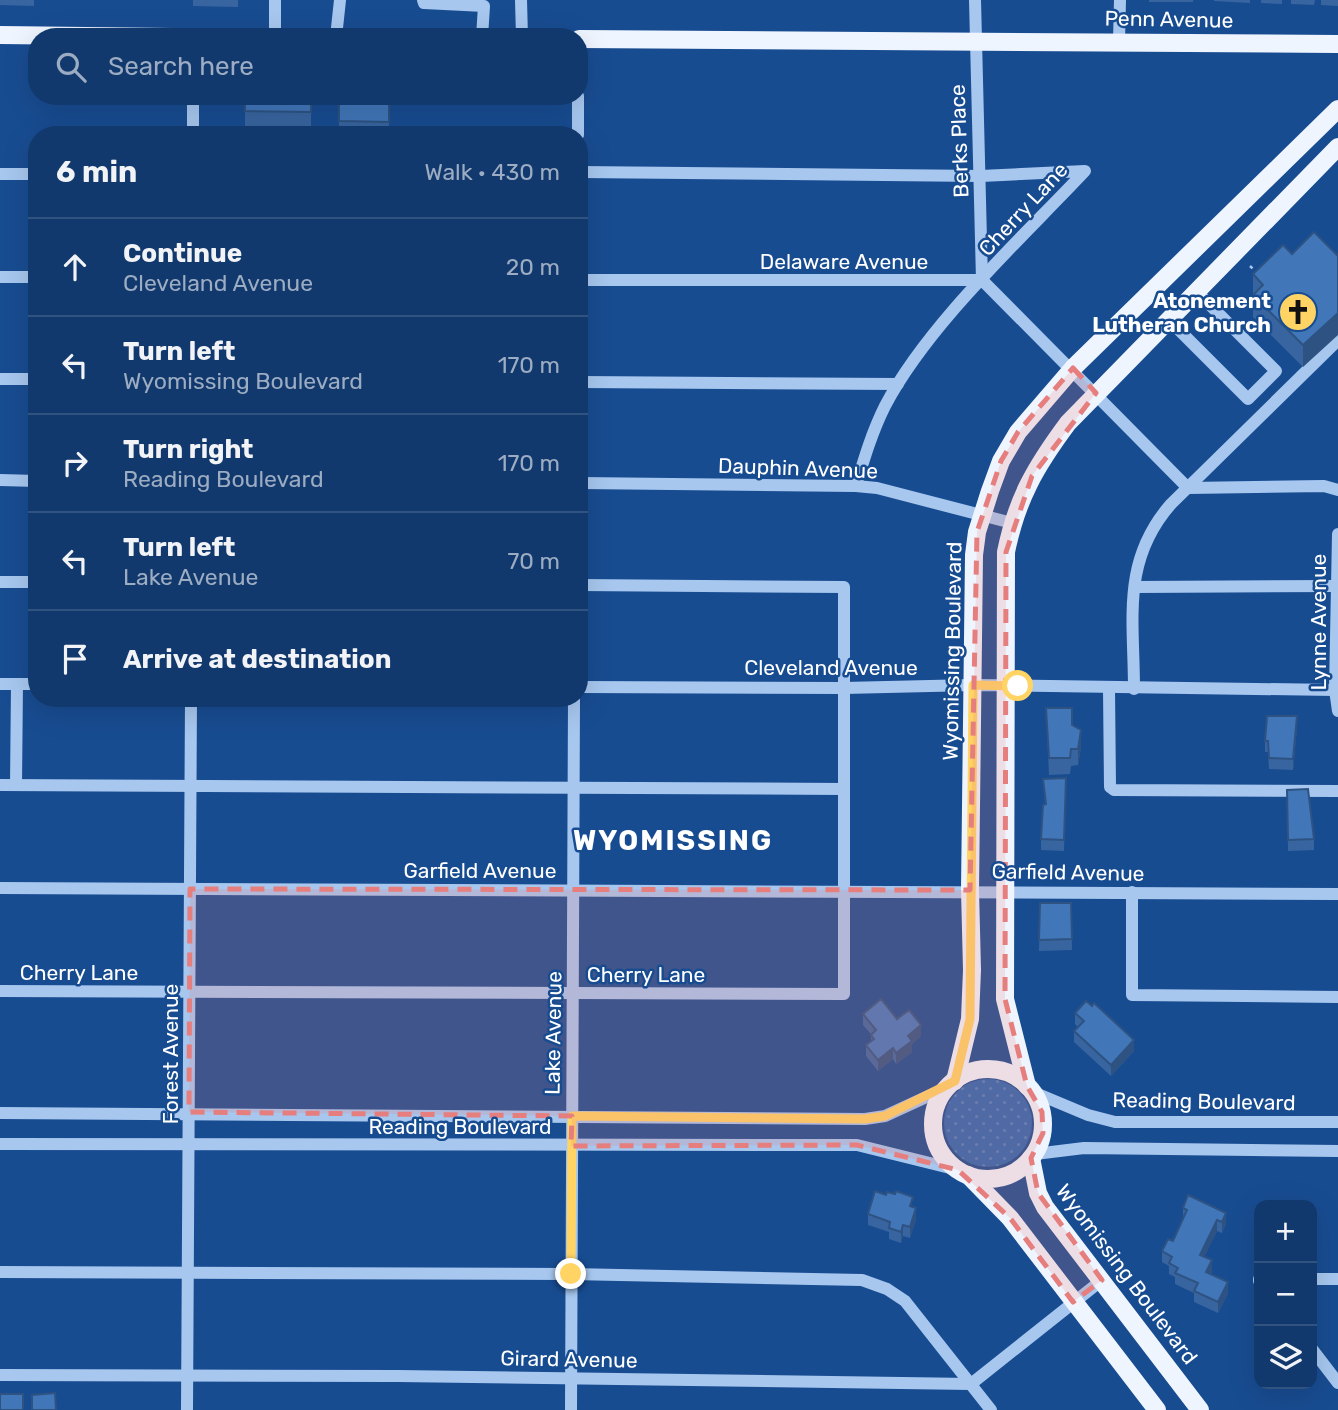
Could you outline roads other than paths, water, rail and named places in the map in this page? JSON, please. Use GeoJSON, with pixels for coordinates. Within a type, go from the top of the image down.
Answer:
{"type":"FeatureCollection","features":[{"type":"Feature","properties":{"kind":"main road"},"geometry":{"type":"LineString","coordinates":[[0,35],[28,35]]}},
{"type":"Feature","properties":{"kind":"main road","name":"Penn Avenue"},"geometry":{"type":"LineString","coordinates":[[588,39],[1338,44]]}},
{"type":"Feature","properties":{"kind":"main road","name":"Wyomissing Boulevard"},"geometry":{"type":"LineString","coordinates":[[951,1084],[970,1019],[974,555],[983,515],[1001,461],[1018,432],[1073,368],[1338,109]]}},
{"type":"Feature","properties":{"kind":"main road"},"geometry":{"type":"LineString","coordinates":[[963,1172],[999,1178],[1020,1169],[1033,1156],[1041,1141],[1043,1119],[1030,1089],[1005,999],[1006,552],[1021,496],[1046,453],[1096,393],[1338,147]]}},
{"type":"Feature","properties":{"kind":"main road"},"geometry":{"type":"LineString","coordinates":[[1030,1089],[1015,1076],[992,1070],[976,1071],[951,1084],[935,1111],[934,1131],[940,1150],[1010,1218],[1157,1410]]}},
{"type":"Feature","properties":{"kind":"main road","name":"Wyomissing Boulevard"},"geometry":{"type":"LineString","coordinates":[[1033,1156],[1038,1193],[1045,1207],[1200,1410]]}},
{"type":"Feature","properties":{"kind":"street"},"geometry":{"type":"LineString","coordinates":[[275,0],[275,28]]}},
{"type":"Feature","properties":{"kind":"street"},"geometry":{"type":"LineString","coordinates":[[337,28],[340,0]]}},
{"type":"Feature","properties":{"kind":"street"},"geometry":{"type":"LineString","coordinates":[[423,0],[424,3],[484,6],[483,28]]}},
{"type":"Feature","properties":{"kind":"street"},"geometry":{"type":"LineString","coordinates":[[521,0],[522,28]]}},
{"type":"Feature","properties":{"kind":"street","name":"Berks Place"},"geometry":{"type":"LineString","coordinates":[[975,0],[982,280]]}},
{"type":"Feature","properties":{"kind":"street"},"geometry":{"type":"LineString","coordinates":[[1119,41],[1120,0]]}},
{"type":"Feature","properties":{"kind":"street"},"geometry":{"type":"LineString","coordinates":[[193,105],[193,126]]}},
{"type":"Feature","properties":{"kind":"street"},"geometry":{"type":"LineString","coordinates":[[578,105],[578,126]]}},
{"type":"Feature","properties":{"kind":"street","name":"Cherry Lane"},"geometry":{"type":"LineString","coordinates":[[588,172],[981,176],[1085,171],[982,280],[915,359],[877,424],[856,486]]}},
{"type":"Feature","properties":{"kind":"street"},"geometry":{"type":"LineString","coordinates":[[0,174],[28,174]]}},
{"type":"Feature","properties":{"kind":"street"},"geometry":{"type":"LineString","coordinates":[[0,277],[28,277]]}},
{"type":"Feature","properties":{"kind":"street","name":"Delaware Avenue"},"geometry":{"type":"LineString","coordinates":[[588,280],[982,280]]}},
{"type":"Feature","properties":{"kind":"street"},"geometry":{"type":"LineString","coordinates":[[982,280],[1073,368],[1188,488],[1324,486],[1338,490]]}},
{"type":"Feature","properties":{"kind":"street"},"geometry":{"type":"LineString","coordinates":[[1169,320],[1248,399],[1276,371],[1197,292]]}},
{"type":"Feature","properties":{"kind":"street"},"geometry":{"type":"LineString","coordinates":[[1134,689],[1135,587],[1138,558],[1148,532],[1188,488],[1338,340]]}},
{"type":"Feature","properties":{"kind":"street"},"geometry":{"type":"LineString","coordinates":[[0,379],[28,379]]}},
{"type":"Feature","properties":{"kind":"street"},"geometry":{"type":"LineString","coordinates":[[588,382],[898,384]]}},
{"type":"Feature","properties":{"kind":"street"},"geometry":{"type":"LineString","coordinates":[[0,480],[28,481]]}},
{"type":"Feature","properties":{"kind":"street","name":"Dauphin Avenue"},"geometry":{"type":"LineString","coordinates":[[588,483],[856,486],[877,488],[1012,523]]}},
{"type":"Feature","properties":{"kind":"street","name":"Lynne Avenue"},"geometry":{"type":"LineString","coordinates":[[1338,534],[1335,690],[1338,710]]}},
{"type":"Feature","properties":{"kind":"street"},"geometry":{"type":"LineString","coordinates":[[0,582],[28,582]]}},
{"type":"Feature","properties":{"kind":"street","name":"Cherry Lane"},"geometry":{"type":"LineString","coordinates":[[0,991],[844,994],[844,587],[588,585]]}},
{"type":"Feature","properties":{"kind":"street"},"geometry":{"type":"LineString","coordinates":[[1135,587],[1336,586]]}},
{"type":"Feature","properties":{"kind":"street"},"geometry":{"type":"LineString","coordinates":[[0,684],[28,684]]}},
{"type":"Feature","properties":{"kind":"street"},"geometry":{"type":"LineString","coordinates":[[16,785],[17,684]]}},
{"type":"Feature","properties":{"kind":"street","name":"Cleveland Avenue"},"geometry":{"type":"LineString","coordinates":[[588,687],[844,688],[1006,685],[1109,689],[1335,690]]}},
{"type":"Feature","properties":{"kind":"street"},"geometry":{"type":"LineString","coordinates":[[1109,689],[1108,772],[1110,788],[1114,790],[1338,791]]}},
{"type":"Feature","properties":{"kind":"street","name":"Forest Avenue"},"geometry":{"type":"LineString","coordinates":[[187,1410],[191,707]]}},
{"type":"Feature","properties":{"kind":"street","name":"Lake Avenue"},"geometry":{"type":"LineString","coordinates":[[571,1410],[574,707]]}},
{"type":"Feature","properties":{"kind":"street"},"geometry":{"type":"LineString","coordinates":[[0,785],[844,789]]}},
{"type":"Feature","properties":{"kind":"street","name":"Garfield Avenue"},"geometry":{"type":"LineString","coordinates":[[0,888],[970,890],[1338,894]]}},
{"type":"Feature","properties":{"kind":"street"},"geometry":{"type":"LineString","coordinates":[[1132,892],[1132,995],[1338,997]]}},
{"type":"Feature","properties":{"kind":"street","name":"Reading Boulevard"},"geometry":{"type":"LineString","coordinates":[[0,1113],[189,1112],[865,1119],[885,1116],[951,1084]]}},
{"type":"Feature","properties":{"kind":"street","name":"Reading Boulevard"},"geometry":{"type":"LineString","coordinates":[[1030,1089],[1088,1115],[1115,1122],[1338,1122]]}},
{"type":"Feature","properties":{"kind":"street","name":"Reading Boulevard"},"geometry":{"type":"LineString","coordinates":[[0,1143],[857,1145],[963,1172]]}},
{"type":"Feature","properties":{"kind":"street"},"geometry":{"type":"LineString","coordinates":[[1033,1156],[1084,1148],[1338,1151]]}},
{"type":"Feature","properties":{"kind":"street"},"geometry":{"type":"LineString","coordinates":[[0,1272],[571,1274],[862,1280],[887,1289],[905,1301],[991,1410]]}},
{"type":"Feature","properties":{"kind":"street"},"geometry":{"type":"LineString","coordinates":[[1317,1279],[1338,1279]]}},
{"type":"Feature","properties":{"kind":"street"},"geometry":{"type":"LineString","coordinates":[[971,1384],[1102,1280]]}},
{"type":"Feature","properties":{"kind":"street"},"geometry":{"type":"LineString","coordinates":[[1317,1356],[1338,1383]]}},
{"type":"Feature","properties":{"kind":"street","name":"Girard Avenue"},"geometry":{"type":"LineString","coordinates":[[0,1375],[572,1378],[971,1384]]}},
{"type":"Feature","properties":{"kind":"place","name":"Atonement Lutheran Church"},"geometry":{"type":"Point","coordinates":[1298,312]}},
{"type":"Feature","properties":{"kind":"district","name":"WYOMISSING"},"geometry":{"type":"Point","coordinates":[673,840]}}]}
